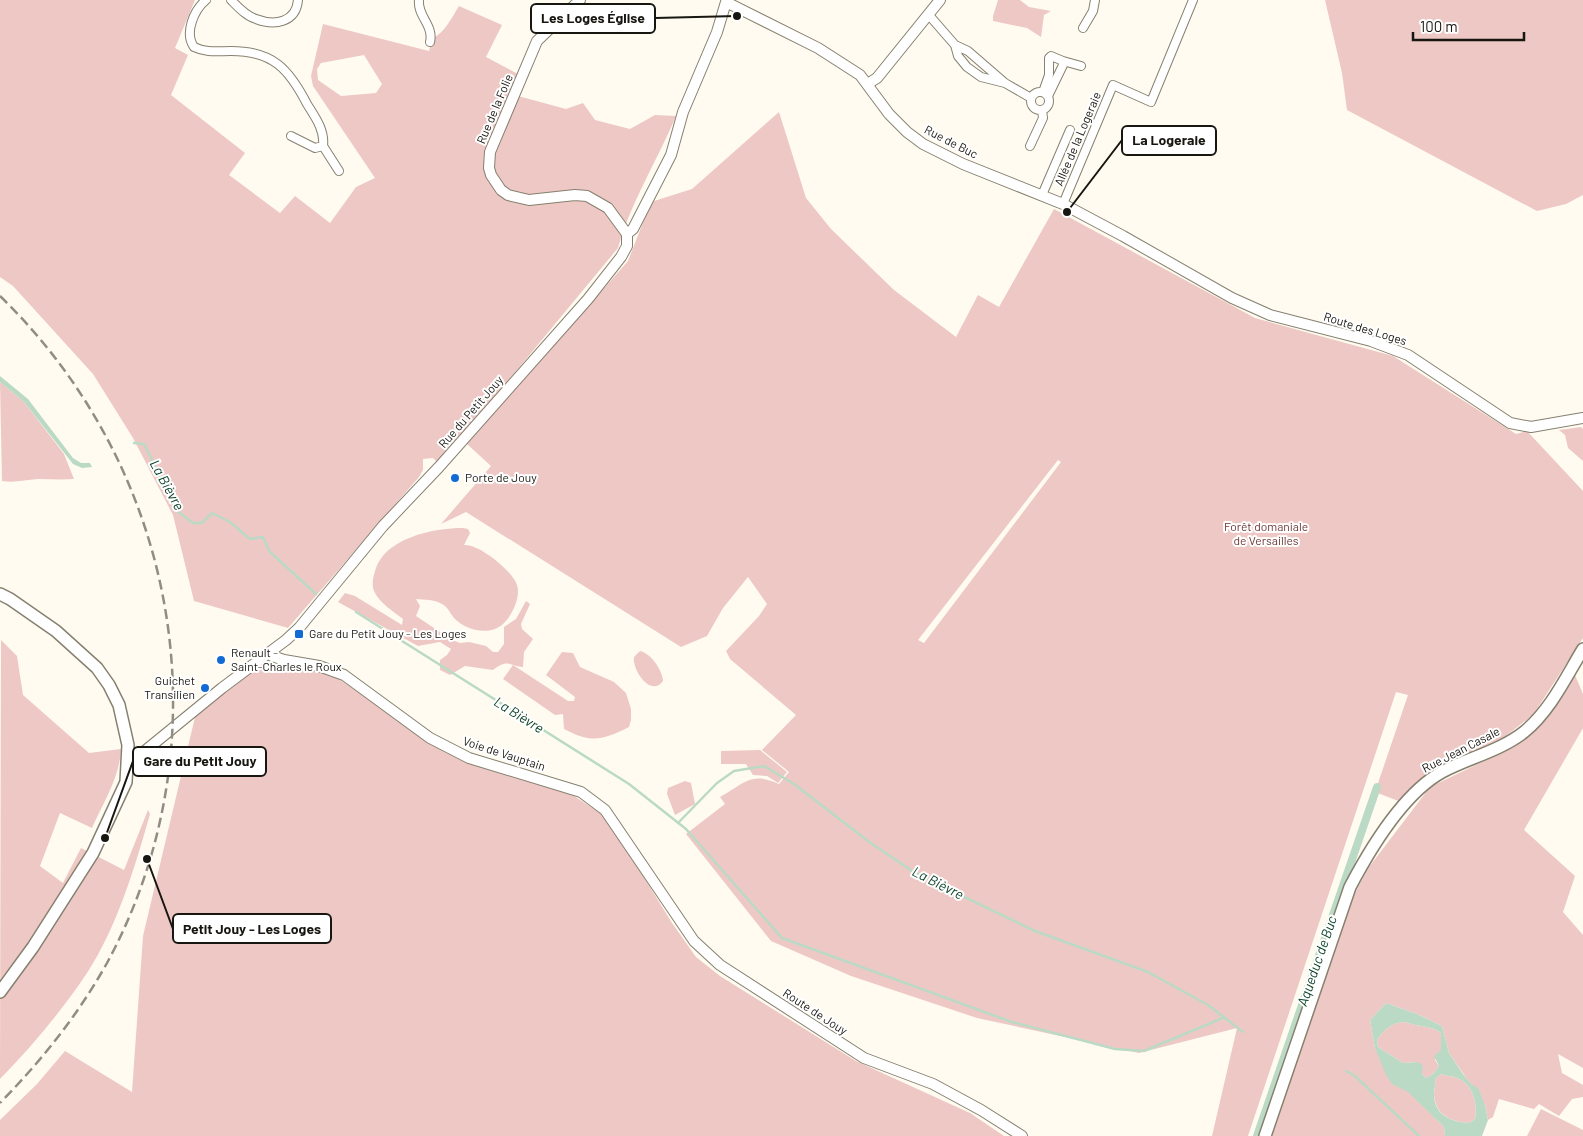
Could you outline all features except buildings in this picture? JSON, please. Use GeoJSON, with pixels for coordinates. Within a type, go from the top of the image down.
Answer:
{"type":"FeatureCollection","features":[{"type":"Feature","properties":{"kind":"main road"},"geometry":{"type":"LineString","coordinates":[[0,594],[10,598],[56,630],[104,678],[119,705],[127,734],[128,757],[128,776],[124,787],[104,832],[83,872],[63,898],[34,947],[0,992]]}},
{"type":"Feature","properties":{"kind":"main road","name":"Rue Jean Casale"},"geometry":{"type":"LineString","coordinates":[[1265,1136],[1354,878],[1401,810],[1427,782],[1442,772],[1504,744],[1523,732],[1538,718],[1583,649]]}},
{"type":"Feature","properties":{"kind":"street"},"geometry":{"type":"LineString","coordinates":[[206,0],[196,14],[190,30],[189,37],[194,46],[206,51],[258,52],[278,63],[301,91],[324,135],[323,146],[339,171]]}},
{"type":"Feature","properties":{"kind":"street"},"geometry":{"type":"LineString","coordinates":[[231,0],[255,19],[278,22],[291,18],[297,7],[298,0]]}},
{"type":"Feature","properties":{"kind":"street"},"geometry":{"type":"LineString","coordinates":[[419,0],[419,9],[431,31],[430,42]]}},
{"type":"Feature","properties":{"kind":"street","name":"Rue de la Folie"},"geometry":{"type":"LineString","coordinates":[[580,0],[537,41],[490,152],[489,168],[501,190],[518,198],[539,200],[575,195],[598,201],[616,216],[627,234]]}},
{"type":"Feature","properties":{"kind":"street"},"geometry":{"type":"LineString","coordinates":[[868,83],[878,78],[940,0]]}},
{"type":"Feature","properties":{"kind":"street"},"geometry":{"type":"LineString","coordinates":[[1083,28],[1093,11],[1095,0]]}},
{"type":"Feature","properties":{"kind":"street","name":"Allée de la Logeraie"},"geometry":{"type":"LineString","coordinates":[[1063,204],[1113,85],[1151,102],[1193,0]]}},
{"type":"Feature","properties":{"kind":"street","name":"Rue du Petit Jouy"},"geometry":{"type":"LineString","coordinates":[[128,757],[135,759],[299,628],[383,526],[439,467],[588,299],[621,257],[627,246],[627,234],[633,229],[671,155],[683,112],[717,32],[725,1]]}},
{"type":"Feature","properties":{"kind":"street","name":"Rue de Buc"},"geometry":{"type":"LineString","coordinates":[[725,1],[818,48],[860,75],[890,114],[907,132],[923,144],[964,164],[1063,204],[1189,274]]}},
{"type":"Feature","properties":{"kind":"street"},"geometry":{"type":"LineString","coordinates":[[928,14],[955,45],[968,52],[1005,83],[1031,98]]}},
{"type":"Feature","properties":{"kind":"street"},"geometry":{"type":"LineString","coordinates":[[955,45],[958,56],[967,67],[981,77],[1005,83]]}},
{"type":"Feature","properties":{"kind":"street"},"geometry":{"type":"LineString","coordinates":[[1046,94],[1034,93],[1031,98],[1032,106],[1036,110],[1042,110],[1048,105],[1046,94],[1049,58],[1052,56],[1081,66]]}},
{"type":"Feature","properties":{"kind":"street"},"geometry":{"type":"LineString","coordinates":[[1046,94],[1064,61]]}},
{"type":"Feature","properties":{"kind":"street"},"geometry":{"type":"LineString","coordinates":[[1030,146],[1043,118],[1042,110]]}},
{"type":"Feature","properties":{"kind":"street"},"geometry":{"type":"LineString","coordinates":[[1042,195],[1070,130]]}},
{"type":"Feature","properties":{"kind":"street"},"geometry":{"type":"LineString","coordinates":[[291,136],[315,148],[323,146]]}},
{"type":"Feature","properties":{"kind":"street","name":"Route des Loges"},"geometry":{"type":"LineString","coordinates":[[1189,274],[1254,309],[1371,341],[1408,355],[1510,423],[1531,427],[1583,418]]}},
{"type":"Feature","properties":{"kind":"street","name":"Voie de Vauptain"},"geometry":{"type":"LineString","coordinates":[[269,653],[284,660],[319,666],[344,675],[430,738],[460,754],[581,792],[605,810],[638,856]]}},
{"type":"Feature","properties":{"kind":"street","name":"Route de Jouy"},"geometry":{"type":"LineString","coordinates":[[638,856],[694,941],[720,964],[864,1058],[933,1084],[981,1110],[1022,1136]]}},
{"type":"Feature","properties":{"kind":"green space"},"geometry":{"type":"Polygon","coordinates":[[[0,0],[195,0],[175,48],[188,55],[171,95],[245,153],[229,175],[280,213],[295,196],[330,223],[356,187],[375,178],[313,86],[311,76],[323,24],[429,51],[432,39],[444,29],[459,6],[502,25],[486,57],[518,74],[518,96],[566,109],[583,103],[595,120],[630,129],[655,115],[676,116],[637,198],[618,248],[439,464],[433,458],[423,459],[423,470],[419,477],[288,628],[194,601],[173,515],[133,438],[93,374],[13,286],[0,277],[0,0]],[[364,55],[321,63],[317,69],[318,80],[341,96],[376,93],[382,84],[364,55]]]}},
{"type":"Feature","properties":{"kind":"green space"},"geometry":{"type":"Polygon","coordinates":[[[998,0],[1020,0],[1029,7],[1051,11],[1044,15],[1041,37],[1027,28],[993,21],[998,0]]]}},
{"type":"Feature","properties":{"kind":"green space"},"geometry":{"type":"Polygon","coordinates":[[[1325,0],[1583,0],[1583,195],[1566,204],[1537,211],[1347,110],[1342,73],[1325,0]]]}},
{"type":"Feature","properties":{"kind":"green space","name":"Forêt domaniale de Versailles"},"geometry":{"type":"Polygon","coordinates":[[[779,112],[806,198],[831,229],[894,290],[956,337],[978,295],[999,307],[1054,209],[1255,318],[1393,356],[1516,434],[1527,431],[1583,491],[1583,638],[1533,715],[1503,738],[1427,774],[1401,802],[1375,792],[1408,695],[1396,692],[1248,1136],[1212,1136],[1237,1028],[1139,1053],[977,1018],[851,976],[771,941],[686,834],[725,804],[720,797],[742,783],[748,780],[761,779],[779,784],[789,772],[762,750],[796,715],[730,659],[726,651],[759,616],[767,604],[748,577],[723,608],[707,636],[681,647],[466,512],[441,524],[491,466],[467,444],[628,261],[651,202],[692,189],[779,112]],[[1058,460],[918,640],[924,643],[1061,462],[1058,460]]]}},
{"type":"Feature","properties":{"kind":"green space"},"geometry":{"type":"Polygon","coordinates":[[[0,382],[24,402],[64,454],[74,479],[2,481],[0,382]]]}},
{"type":"Feature","properties":{"kind":"green space"},"geometry":{"type":"Polygon","coordinates":[[[1581,427],[1583,429],[1583,461],[1568,448],[1565,435],[1559,430],[1581,427]]]}},
{"type":"Feature","properties":{"kind":"green space"},"geometry":{"type":"Polygon","coordinates":[[[468,529],[470,533],[464,545],[478,548],[486,553],[514,579],[518,595],[512,611],[506,621],[498,628],[485,631],[465,626],[454,618],[444,605],[432,600],[416,599],[420,606],[416,616],[452,640],[460,643],[469,642],[486,646],[493,652],[498,652],[504,644],[504,627],[516,619],[526,601],[530,604],[521,624],[522,629],[533,639],[524,652],[523,667],[505,664],[493,670],[465,666],[450,675],[440,670],[440,660],[451,649],[440,642],[418,646],[338,602],[345,593],[355,596],[402,625],[403,619],[377,597],[374,590],[375,571],[380,560],[388,550],[411,537],[438,530],[468,529]]]}},
{"type":"Feature","properties":{"kind":"green space"},"geometry":{"type":"Polygon","coordinates":[[[1,640],[17,656],[23,695],[89,753],[121,749],[118,770],[92,828],[60,813],[40,866],[63,883],[81,848],[124,870],[148,810],[150,814],[124,896],[98,955],[56,1015],[0,1079],[1,640]]]}},
{"type":"Feature","properties":{"kind":"green space"},"geometry":{"type":"Polygon","coordinates":[[[640,651],[648,655],[659,668],[663,681],[658,685],[648,684],[639,675],[634,657],[640,651]]]}},
{"type":"Feature","properties":{"kind":"green space"},"geometry":{"type":"Polygon","coordinates":[[[562,652],[573,653],[580,667],[614,682],[626,693],[631,709],[629,727],[611,735],[596,738],[573,734],[564,729],[563,714],[555,715],[503,679],[513,665],[568,701],[574,701],[575,697],[546,675],[562,652]]]}},
{"type":"Feature","properties":{"kind":"green space"},"geometry":{"type":"Polygon","coordinates":[[[279,665],[310,667],[333,675],[446,753],[574,796],[603,815],[696,957],[720,976],[856,1061],[970,1113],[1004,1136],[0,1136],[0,1120],[37,1084],[65,1051],[132,1092],[143,936],[196,713],[252,672],[279,665]]]}},
{"type":"Feature","properties":{"kind":"green space"},"geometry":{"type":"Polygon","coordinates":[[[1575,675],[1583,694],[1583,728],[1524,830],[1575,876],[1563,912],[1583,935],[1583,1068],[1558,1054],[1562,1073],[1583,1085],[1583,1097],[1572,1099],[1559,1116],[1539,1104],[1534,1109],[1499,1099],[1493,1117],[1488,1120],[1485,1105],[1449,1053],[1442,1026],[1417,1014],[1386,1003],[1370,1020],[1375,1048],[1408,1091],[1444,1127],[1445,1136],[1272,1136],[1351,900],[1369,867],[1430,787],[1509,749],[1528,737],[1544,720],[1575,675]]]}},
{"type":"Feature","properties":{"kind":"green space"},"geometry":{"type":"Polygon","coordinates":[[[760,750],[787,772],[778,783],[767,776],[753,775],[746,764],[721,764],[721,751],[760,750]]]}},
{"type":"Feature","properties":{"kind":"green space"},"geometry":{"type":"Polygon","coordinates":[[[685,781],[691,783],[695,804],[675,815],[667,794],[668,788],[685,781]]]}},
{"type":"Feature","properties":{"kind":"green space"},"geometry":{"type":"Polygon","coordinates":[[[1405,1022],[1437,1030],[1441,1033],[1441,1050],[1435,1060],[1439,1066],[1433,1074],[1426,1078],[1422,1074],[1418,1062],[1403,1063],[1378,1047],[1377,1040],[1386,1029],[1392,1025],[1405,1022]]]}},
{"type":"Feature","properties":{"kind":"green space"},"geometry":{"type":"Polygon","coordinates":[[[1441,1074],[1455,1077],[1471,1090],[1475,1101],[1476,1113],[1475,1119],[1469,1123],[1450,1119],[1437,1107],[1434,1094],[1435,1079],[1441,1074]]]}},
{"type":"Feature","properties":{"kind":"green space"},"geometry":{"type":"Polygon","coordinates":[[[1541,1109],[1583,1130],[1583,1136],[1527,1136],[1541,1109]]]}},
{"type":"Feature","properties":{"kind":"shaded area"},"geometry":{"type":"Polygon","coordinates":[[[0,376],[28,399],[73,458],[81,463],[90,463],[92,467],[82,468],[73,464],[24,402],[0,382],[0,376]]]}},
{"type":"Feature","properties":{"kind":"shaded area"},"geometry":{"type":"Polygon","coordinates":[[[1386,1003],[1417,1014],[1442,1026],[1449,1053],[1471,1084],[1478,1088],[1485,1105],[1488,1120],[1482,1136],[1445,1136],[1444,1127],[1408,1092],[1392,1084],[1386,1075],[1375,1048],[1370,1020],[1386,1003]],[[1405,1022],[1392,1025],[1386,1029],[1377,1040],[1378,1047],[1403,1063],[1418,1062],[1423,1066],[1422,1074],[1426,1078],[1433,1074],[1439,1066],[1434,1056],[1441,1050],[1441,1033],[1437,1030],[1405,1022]],[[1441,1074],[1435,1079],[1434,1094],[1437,1107],[1440,1112],[1450,1119],[1469,1123],[1475,1119],[1476,1113],[1475,1101],[1471,1090],[1455,1077],[1441,1074]]]}},
{"type":"Feature","properties":{"kind":"waterway","name":"La Bièvre"},"geometry":{"type":"LineString","coordinates":[[134,443],[144,444],[177,511],[193,523],[202,523],[212,513],[230,522],[250,539],[263,537],[270,552],[316,594]]}},
{"type":"Feature","properties":{"kind":"waterway","name":"La Bièvre"},"geometry":{"type":"LineString","coordinates":[[356,612],[629,784],[686,829],[782,938],[1012,1022],[1115,1049],[1144,1051],[1225,1017]]}},
{"type":"Feature","properties":{"kind":"waterway","name":"La Bièvre"},"geometry":{"type":"LineString","coordinates":[[678,823],[717,783],[734,771],[764,766],[794,784],[868,841],[915,873],[1035,931],[1148,972],[1208,1005],[1243,1032]]}},
{"type":"Feature","properties":{"kind":"waterway","name":"Aqueduc de Buc"},"geometry":{"type":"LineString","coordinates":[[1257,1136],[1377,787]]}},
{"type":"Feature","properties":{"kind":"waterway","name":"La Bièvre"},"geometry":{"type":"LineString","coordinates":[[1346,1071],[1355,1076],[1419,1136]]}},
{"type":"Feature","properties":{"kind":"railway"},"geometry":{"type":"LineString","coordinates":[[0,296],[61,366],[109,442],[144,525],[166,612],[173,700],[166,790],[144,878],[107,963],[84,1001],[45,1054],[0,1103]]}},
{"type":"Feature","properties":{"kind":"place","name":"Les Loges Église"},"geometry":{"type":"Point","coordinates":[737,16]}},
{"type":"Feature","properties":{"kind":"place","name":"La Logeraie"},"geometry":{"type":"Point","coordinates":[1067,212]}},
{"type":"Feature","properties":{"kind":"place","name":"Porte de Jouy"},"geometry":{"type":"Point","coordinates":[455,478]}},
{"type":"Feature","properties":{"kind":"place","name":"Gare du Petit Jouy - Les Loges"},"geometry":{"type":"Point","coordinates":[299,634]}},
{"type":"Feature","properties":{"kind":"place","name":"Renault - Saint-Charles le Roux"},"geometry":{"type":"Point","coordinates":[221,660]}},
{"type":"Feature","properties":{"kind":"place","name":"Guichet Transilien"},"geometry":{"type":"Point","coordinates":[205,688]}},
{"type":"Feature","properties":{"kind":"place","name":"Gare du Petit Jouy"},"geometry":{"type":"Point","coordinates":[105,838]}},
{"type":"Feature","properties":{"kind":"place","name":"Petit Jouy - Les Loges"},"geometry":{"type":"Point","coordinates":[147,859]}}]}
